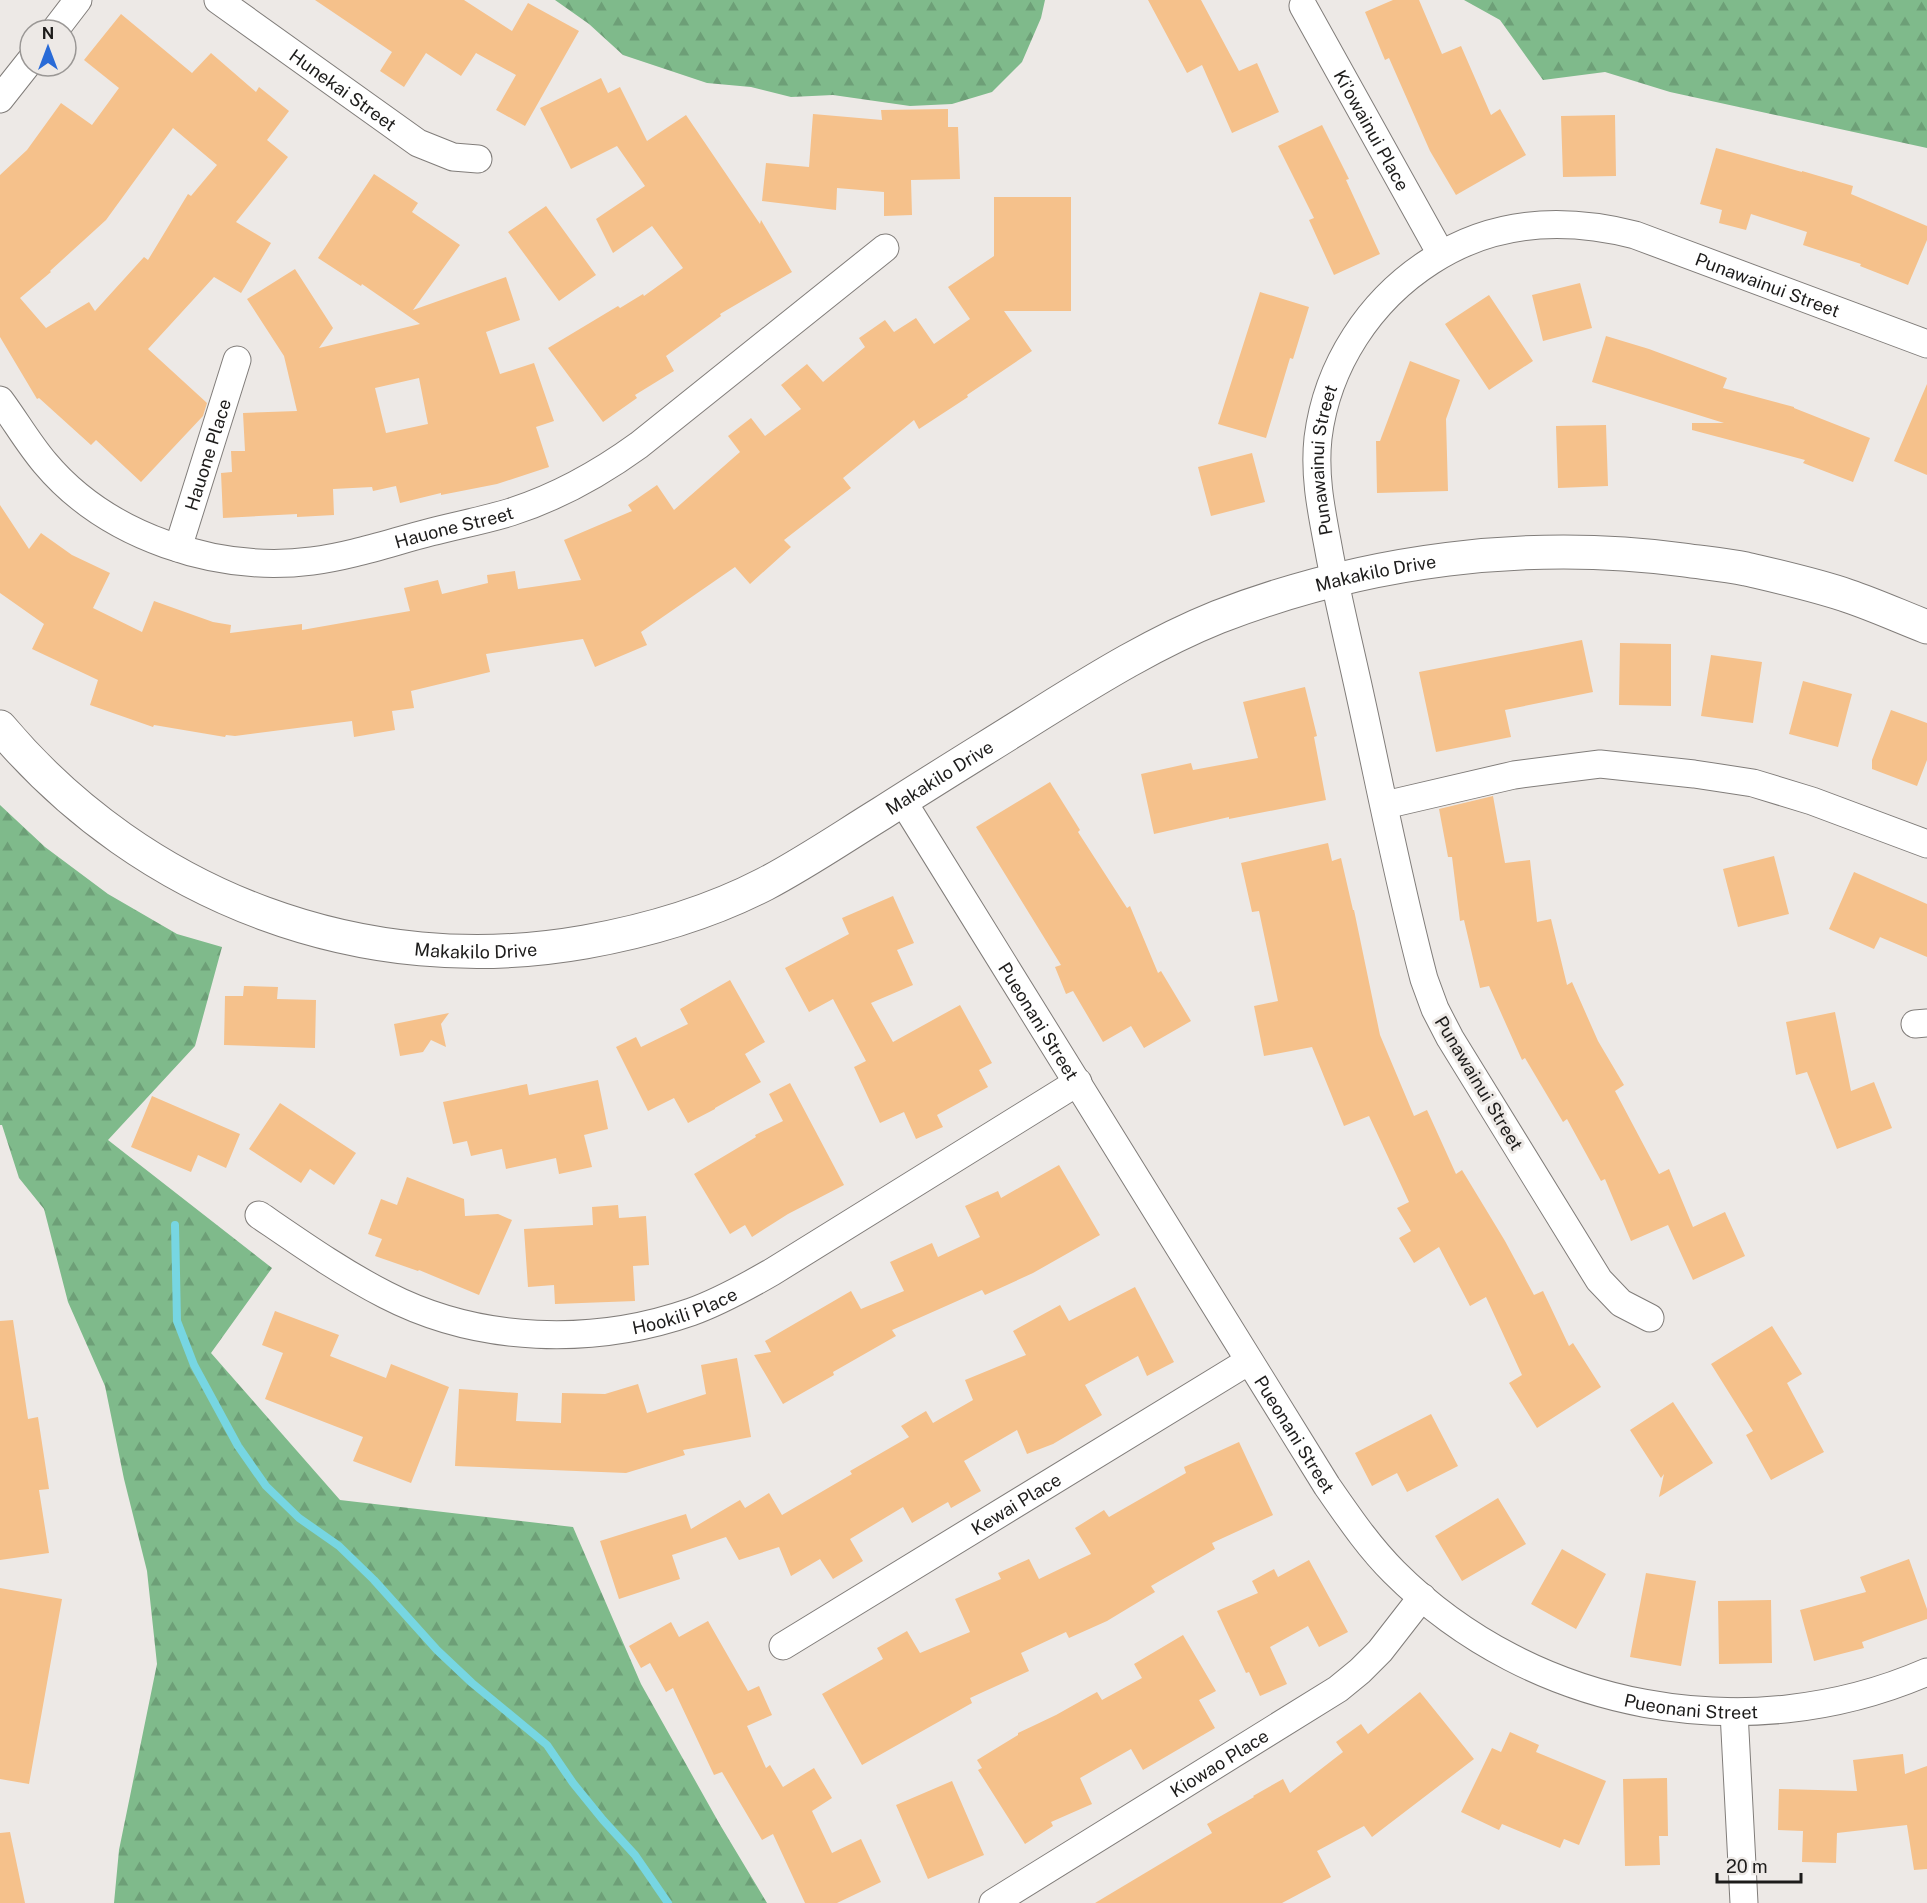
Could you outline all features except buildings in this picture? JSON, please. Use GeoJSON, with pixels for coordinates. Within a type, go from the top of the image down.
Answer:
{"type":"FeatureCollection","features":[{"type":"Feature","properties":{"kind":"street"},"geometry":{"type":"LineString","coordinates":[[64,18],[78,0]]}},
{"type":"Feature","properties":{"kind":"street","name":"Hunekai Street"},"geometry":{"type":"LineString","coordinates":[[218,0],[418,143],[453,157],[478,159]]}},
{"type":"Feature","properties":{"kind":"street","name":"Ki'owainui Place"},"geometry":{"type":"LineString","coordinates":[[1303,6],[1442,254]]}},
{"type":"Feature","properties":{"kind":"street"},"geometry":{"type":"LineString","coordinates":[[0,99],[18,76]]}},
{"type":"Feature","properties":{"kind":"street","name":"Punawainui Street"},"geometry":{"type":"LineString","coordinates":[[1650,1318],[1621,1303],[1599,1280],[1450,1038],[1435,1009],[1424,979],[1334,580],[1318,493],[1316,465],[1320,427],[1332,381],[1343,355],[1358,331],[1376,308],[1403,282],[1442,254],[1467,242],[1494,232],[1522,226],[1550,224],[1579,224],[1635,235],[1927,344]]}},
{"type":"Feature","properties":{"kind":"street","name":"Hauone Street"},"geometry":{"type":"LineString","coordinates":[[0,399],[45,463],[101,512],[133,531],[202,556],[239,562],[276,564],[312,561],[349,554],[509,513],[544,501],[577,485],[609,467],[885,248]]}},
{"type":"Feature","properties":{"kind":"street","name":"Hauone Place"},"geometry":{"type":"LineString","coordinates":[[178,548],[237,360]]}},
{"type":"Feature","properties":{"kind":"street","name":"Makakilo Drive"},"geometry":{"type":"LineString","coordinates":[[0,727],[26,758],[78,807],[137,850],[200,887],[267,915],[337,936],[409,949],[492,952],[554,948],[626,935],[696,914],[762,885],[826,848],[1120,663],[1217,618],[1334,580],[1422,562],[1528,551],[1636,554],[1742,568],[1845,595],[1927,627]]}},
{"type":"Feature","properties":{"kind":"street"},"geometry":{"type":"LineString","coordinates":[[1385,805],[1514,775],[1600,764],[1753,783],[1812,801],[1927,844]]}},
{"type":"Feature","properties":{"kind":"street","name":"Pueonani Street"},"geometry":{"type":"LineString","coordinates":[[902,800],[1327,1486],[1358,1531],[1394,1572],[1422,1597],[1479,1640],[1527,1666],[1577,1686],[1630,1701],[1684,1710],[1734,1712],[1793,1709],[1846,1700],[1899,1684],[1927,1672]]}},
{"type":"Feature","properties":{"kind":"street","name":"Hookili Place"},"geometry":{"type":"LineString","coordinates":[[259,1215],[348,1274],[387,1296],[428,1313],[471,1325],[515,1333],[560,1335],[605,1332],[649,1324],[692,1312],[733,1294],[1078,1082]]}},
{"type":"Feature","properties":{"kind":"street","name":"Kewai Place"},"geometry":{"type":"LineString","coordinates":[[783,1646],[1249,1361]]}},
{"type":"Feature","properties":{"kind":"street","name":"Kiowao Place"},"geometry":{"type":"LineString","coordinates":[[993,1903],[1338,1689],[1380,1651],[1422,1597]]}},
{"type":"Feature","properties":{"kind":"street"},"geometry":{"type":"LineString","coordinates":[[1734,1712],[1744,1903]]}},
{"type":"Feature","properties":{"kind":"green space"},"geometry":{"type":"Polygon","coordinates":[[[555,0],[1045,0],[1041,18],[1022,62],[992,92],[952,104],[910,106],[833,95],[791,97],[751,87],[707,83],[623,55],[589,24],[555,0]]]}},
{"type":"Feature","properties":{"kind":"green space"},"geometry":{"type":"Polygon","coordinates":[[[1464,0],[1927,0],[1927,148],[1670,92],[1605,72],[1543,80],[1500,20],[1464,0]]]}},
{"type":"Feature","properties":{"kind":"green space"},"geometry":{"type":"Polygon","coordinates":[[[0,805],[45,847],[108,894],[177,934],[222,947],[195,1046],[108,1140],[272,1268],[211,1353],[340,1500],[573,1527],[641,1684],[767,1903],[114,1903],[119,1850],[157,1664],[147,1571],[124,1479],[105,1386],[68,1302],[44,1209],[19,1178],[2,1125],[0,1125],[0,805]]]}},
{"type":"Feature","properties":{"kind":"waterway"},"geometry":{"type":"LineString","coordinates":[[175,1225],[177,1321],[194,1365],[238,1446],[266,1486],[299,1518],[339,1546],[374,1580],[437,1650],[472,1683],[547,1745],[573,1783],[635,1855],[668,1903]]}}]}
